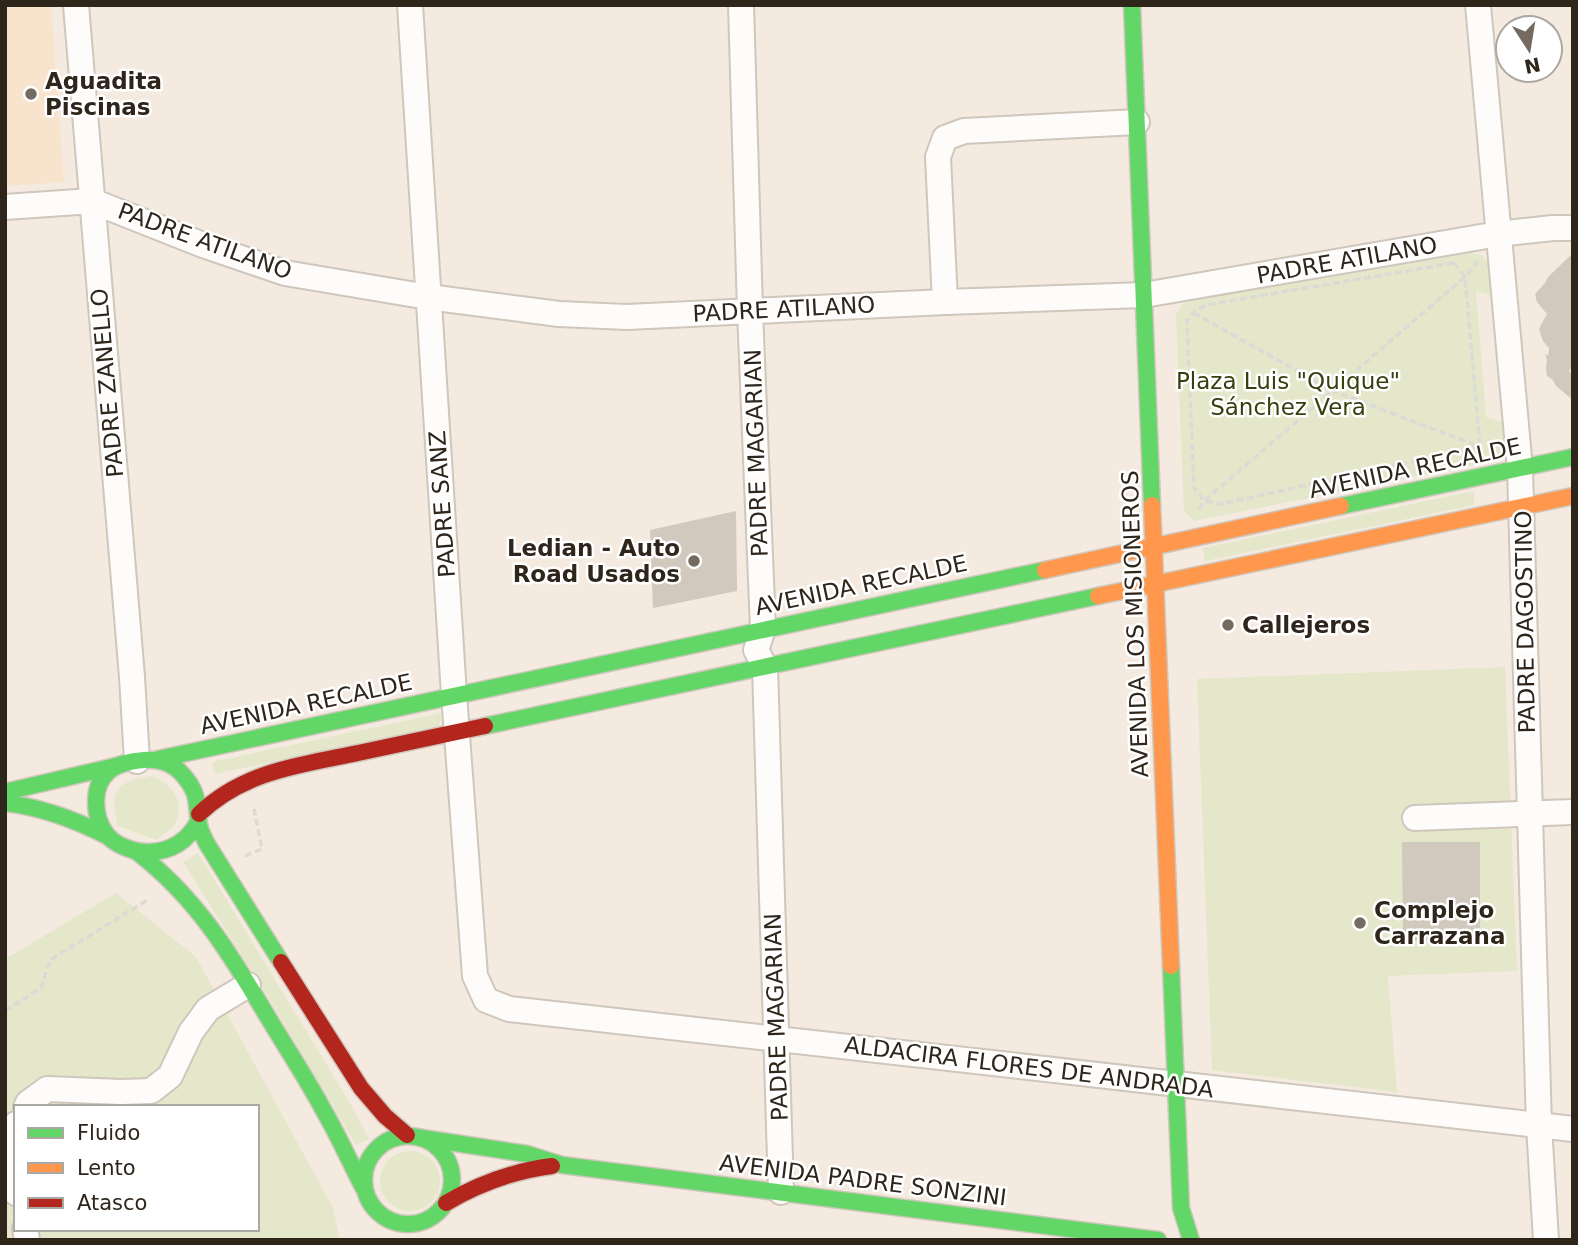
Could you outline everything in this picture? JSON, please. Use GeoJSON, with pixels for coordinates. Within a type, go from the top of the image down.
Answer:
{"type":"FeatureCollection","features":[{"type":"Feature","properties":{"kind":"main road","name":"AVENIDA LOS MISIONEROS"},"geometry":{"type":"LineString","coordinates":[[1132,5],[1137,122],[1160,292],[1154,546],[1191,1087],[1181,1208],[1192,1240]]}},
{"type":"Feature","properties":{"kind":"main road","name":"AVENIDA RECALDE"},"geometry":{"type":"LineString","coordinates":[[199,818],[210,803],[225,792],[273,771],[1157,584],[1177,560],[1520,468],[1573,457]]}},
{"type":"Feature","properties":{"kind":"main road","name":"AVENIDA RECALDE"},"geometry":{"type":"LineString","coordinates":[[5,792],[53,779],[1154,546],[1177,560],[1522,506],[1573,495]]}},
{"type":"Feature","properties":{"kind":"main road"},"geometry":{"type":"LineString","coordinates":[[109,837],[100,823],[96,809],[96,796],[104,776],[137,762],[167,763],[184,776],[198,804],[207,844],[355,1080],[387,1120],[435,1144],[445,1154],[451,1167],[450,1196],[432,1217],[405,1225],[390,1222],[377,1213]]}},
{"type":"Feature","properties":{"kind":"main road"},"geometry":{"type":"LineString","coordinates":[[5,803],[23,804],[55,813],[109,837],[154,864],[190,900],[216,934],[324,1112],[390,1240]]}},
{"type":"Feature","properties":{"kind":"main road"},"geometry":{"type":"LineString","coordinates":[[137,852],[153,852],[186,839],[199,818]]}},
{"type":"Feature","properties":{"kind":"main road"},"geometry":{"type":"LineString","coordinates":[[363,1187],[363,1171],[368,1157],[378,1145],[392,1138],[415,1136]]}},
{"type":"Feature","properties":{"kind":"main road","name":"AVENIDA PADRE SONZINI"},"geometry":{"type":"LineString","coordinates":[[415,1136],[527,1154],[562,1165],[1158,1240]]}},
{"type":"Feature","properties":{"kind":"main road","name":"AVENIDA PADRE SONZINI"},"geometry":{"type":"LineString","coordinates":[[444,1205],[474,1186],[505,1174],[562,1165]]}},
{"type":"Feature","properties":{"kind":"main road"},"geometry":{"type":"LineString","coordinates":[[440,1229],[444,1205]]}},
{"type":"Feature","properties":{"kind":"main road","name":"AVENIDA LOS MISIONEROS"},"geometry":{"type":"LineString","coordinates":[[1192,1240],[1199,1220]]}},
{"type":"Feature","properties":{"kind":"street","name":"PADRE ZANELLO"},"geometry":{"type":"LineString","coordinates":[[76,5],[137,762]]}},
{"type":"Feature","properties":{"kind":"street","name":"PADRE SANZ"},"geometry":{"type":"LineString","coordinates":[[410,5],[454,695],[475,976],[486,1000]]}},
{"type":"Feature","properties":{"kind":"street","name":"PADRE MAGARIAN"},"geometry":{"type":"LineString","coordinates":[[741,5],[763,629],[756,650],[765,667],[781,1192]]}},
{"type":"Feature","properties":{"kind":"street","name":"PADRE DAGOSTINO"},"geometry":{"type":"LineString","coordinates":[[1478,5],[1520,468],[1539,1126],[1546,1240]]}},
{"type":"Feature","properties":{"kind":"street"},"geometry":{"type":"LineString","coordinates":[[945,302],[938,157],[945,138],[964,131],[1137,122]]}},
{"type":"Feature","properties":{"kind":"street","name":"PADRE ATILANO"},"geometry":{"type":"LineString","coordinates":[[5,207],[92,201],[203,245],[285,273],[428,297],[559,314],[627,317],[1160,292],[1498,234],[1573,228]]}},
{"type":"Feature","properties":{"kind":"street"},"geometry":{"type":"LineString","coordinates":[[1415,818],[1573,812]]}},
{"type":"Feature","properties":{"kind":"street"},"geometry":{"type":"LineString","coordinates":[[27,1105],[47,1089],[121,1093],[151,1091],[170,1076],[191,1032],[208,1009],[248,985]]}},
{"type":"Feature","properties":{"kind":"street","name":"ALDACIRA FLORES DE ANDRADA"},"geometry":{"type":"LineString","coordinates":[[486,1000],[509,1009],[1573,1129]]}},
{"type":"Feature","properties":{"kind":"path"},"geometry":{"type":"LineString","coordinates":[[1197,512],[1204,502],[1465,277],[1498,234]]}},
{"type":"Feature","properties":{"kind":"path"},"geometry":{"type":"LineString","coordinates":[[1204,502],[1195,488],[1187,321],[1193,313],[1206,305],[1454,263],[1465,277],[1480,447]]}},
{"type":"Feature","properties":{"kind":"path"},"geometry":{"type":"LineString","coordinates":[[1193,313],[1333,391],[1480,447]]}},
{"type":"Feature","properties":{"kind":"path"},"geometry":{"type":"LineString","coordinates":[[1204,502],[1222,503],[1480,447]]}},
{"type":"Feature","properties":{"kind":"shaded area","name":"Aguadita Piscinas"},"geometry":{"type":"Polygon","coordinates":[[[5,5],[51,5],[64,182],[5,186],[5,5]]]}},
{"type":"Feature","properties":{"kind":"green space","name":"Plaza Luis \"Quique\" Sánchez Vera"},"geometry":{"type":"Polygon","coordinates":[[[1471,253],[1482,255],[1489,265],[1492,296],[1476,291],[1486,417],[1503,422],[1505,434],[1504,448],[1493,461],[1194,521],[1184,511],[1176,315],[1183,304],[1193,300],[1471,253]]]}},
{"type":"Feature","properties":{"kind":"green space"},"geometry":{"type":"Polygon","coordinates":[[[1474,491],[1474,505],[1205,561],[1203,548],[1474,491]]]}},
{"type":"Feature","properties":{"kind":"green space","name":"Complejo Carrazana"},"geometry":{"type":"Polygon","coordinates":[[[1505,667],[1517,971],[1388,976],[1397,1092],[1212,1070],[1197,679],[1505,667]]]}},
{"type":"Feature","properties":{"kind":"green space"},"geometry":{"type":"Polygon","coordinates":[[[442,713],[439,726],[215,774],[212,762],[442,713]]]}},
{"type":"Feature","properties":{"kind":"green space"},"geometry":{"type":"Polygon","coordinates":[[[151,776],[171,789],[179,809],[174,825],[156,840],[118,826],[114,804],[115,796],[122,785],[151,776]]]}},
{"type":"Feature","properties":{"kind":"green space"},"geometry":{"type":"Polygon","coordinates":[[[198,853],[353,1108],[369,1139],[356,1145],[268,997],[183,862],[198,853]]]}},
{"type":"Feature","properties":{"kind":"green space"},"geometry":{"type":"Polygon","coordinates":[[[116,893],[196,957],[333,1208],[340,1240],[5,1240],[5,959],[116,893]]]}},
{"type":"Feature","properties":{"kind":"green space"},"geometry":{"type":"Polygon","coordinates":[[[404,1151],[416,1151],[435,1164],[440,1181],[438,1193],[427,1206],[416,1211],[404,1211],[385,1198],[380,1187],[380,1175],[393,1156],[404,1151]]]}},
{"type":"Feature","properties":{"kind":"building"},"geometry":{"type":"Polygon","coordinates":[[[1573,253],[1573,363],[1569,372],[1573,375],[1573,400],[1547,376],[1545,354],[1548,356],[1549,348],[1539,329],[1547,314],[1537,302],[1535,294],[1573,253]]]}},
{"type":"Feature","properties":{"kind":"building","name":"Ledian - Auto Road Usados"},"geometry":{"type":"Polygon","coordinates":[[[736,511],[737,591],[653,608],[650,530],[736,511]]]}},
{"type":"Feature","properties":{"kind":"building"},"geometry":{"type":"Polygon","coordinates":[[[1402,842],[1480,842],[1480,940],[1403,941],[1402,842]]]}},
{"type":"Feature","properties":{"kind":"traffic: fast"},"geometry":{"type":"LineString","coordinates":[[1132,5],[1152,505]]}},
{"type":"Feature","properties":{"kind":"traffic: fast"},"geometry":{"type":"LineString","coordinates":[[1341,506],[1573,457]]}},
{"type":"Feature","properties":{"kind":"traffic: fast"},"geometry":{"type":"LineString","coordinates":[[158,759],[1045,570]]}},
{"type":"Feature","properties":{"kind":"traffic: fast"},"geometry":{"type":"LineString","coordinates":[[485,726],[1098,596]]}},
{"type":"Feature","properties":{"kind":"traffic: fast"},"geometry":{"type":"LineString","coordinates":[[198,822],[184,839],[172,847],[145,852],[127,848],[111,839],[102,828],[96,802],[99,785],[113,768],[130,762],[160,761],[179,771],[194,793],[200,827],[207,844],[281,962]]}},
{"type":"Feature","properties":{"kind":"traffic: fast"},"geometry":{"type":"LineString","coordinates":[[5,792],[116,766]]}},
{"type":"Feature","properties":{"kind":"traffic: fast"},"geometry":{"type":"LineString","coordinates":[[5,803],[58,815],[109,837]]}},
{"type":"Feature","properties":{"kind":"traffic: fast"},"geometry":{"type":"LineString","coordinates":[[137,852],[178,888],[241,972],[311,1087],[363,1187]]}},
{"type":"Feature","properties":{"kind":"traffic: fast"},"geometry":{"type":"LineString","coordinates":[[1171,966],[1181,1208],[1191,1240]]}},
{"type":"Feature","properties":{"kind":"traffic: fast"},"geometry":{"type":"LineString","coordinates":[[399,1136],[417,1136],[433,1143],[445,1155],[452,1171],[452,1180],[452,1189],[445,1205],[433,1217],[417,1224],[399,1224],[383,1217],[371,1205],[364,1189],[364,1171],[371,1155],[383,1143],[399,1136]]}},
{"type":"Feature","properties":{"kind":"traffic: fast"},"geometry":{"type":"LineString","coordinates":[[422,1138],[527,1154],[562,1165],[1158,1240]]}},
{"type":"Feature","properties":{"kind":"traffic: slow"},"geometry":{"type":"LineString","coordinates":[[1098,596],[1573,496]]}},
{"type":"Feature","properties":{"kind":"traffic: slow"},"geometry":{"type":"LineString","coordinates":[[1152,505],[1171,966]]}},
{"type":"Feature","properties":{"kind":"traffic: slow"},"geometry":{"type":"LineString","coordinates":[[1045,570],[1341,506]]}},
{"type":"Feature","properties":{"kind":"traffic: jam"},"geometry":{"type":"LineString","coordinates":[[199,814],[235,788],[274,772],[485,726]]}},
{"type":"Feature","properties":{"kind":"traffic: jam"},"geometry":{"type":"LineString","coordinates":[[281,962],[361,1088],[385,1116],[407,1135]]}},
{"type":"Feature","properties":{"kind":"traffic: jam"},"geometry":{"type":"LineString","coordinates":[[446,1203],[497,1179],[552,1166]]}},
{"type":"Feature","properties":{"kind":"place","name":"Aguadita Piscinas"},"geometry":{"type":"Point","coordinates":[31,94]}},
{"type":"Feature","properties":{"kind":"place","name":"Ledian - Auto Road Usados"},"geometry":{"type":"Point","coordinates":[694,561]}},
{"type":"Feature","properties":{"kind":"place","name":"Callejeros"},"geometry":{"type":"Point","coordinates":[1228,625]}},
{"type":"Feature","properties":{"kind":"place","name":"Complejo Carrazana"},"geometry":{"type":"Point","coordinates":[1360,923]}}]}
